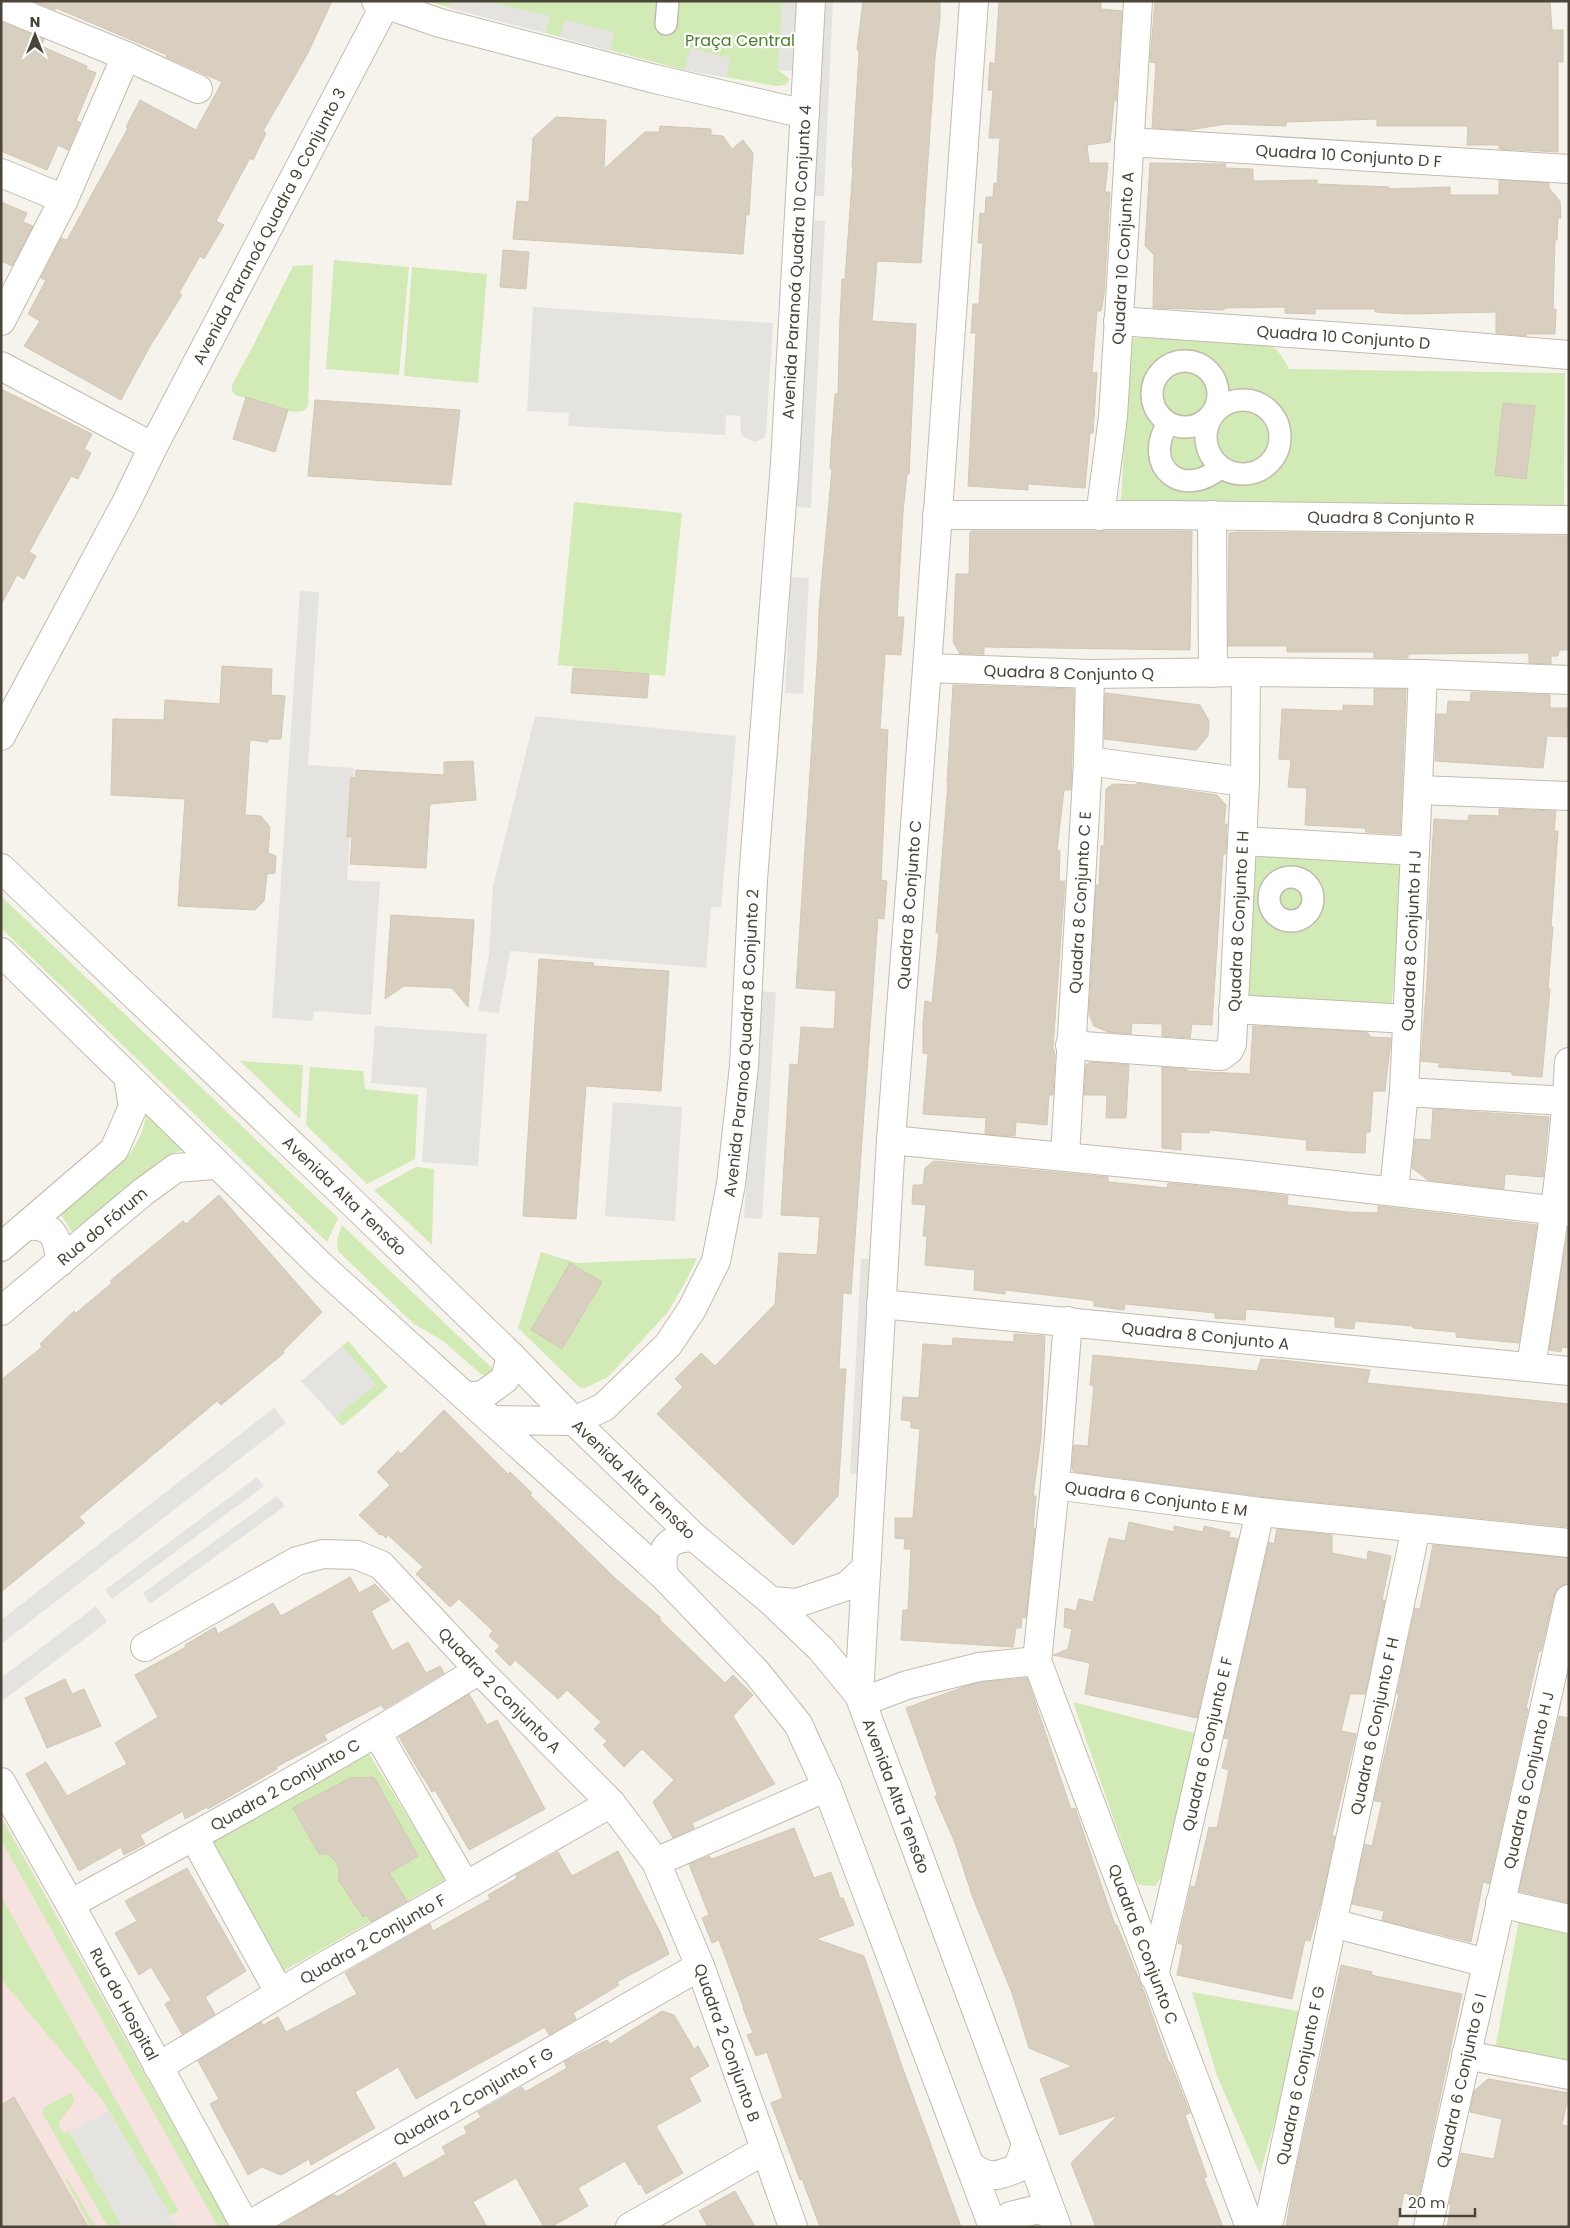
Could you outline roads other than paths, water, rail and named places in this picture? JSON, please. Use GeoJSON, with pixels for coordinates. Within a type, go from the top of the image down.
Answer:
{"type":"FeatureCollection","features":[{"type":"Feature","properties":{"kind":"street"},"geometry":{"type":"LineString","coordinates":[[666,24],[668,1]]}},
{"type":"Feature","properties":{"kind":"street","name":"Avenida Paranoá Quadra 10 Conjunto 4"},"geometry":{"type":"LineString","coordinates":[[781,523],[811,1]]}},
{"type":"Feature","properties":{"kind":"street"},"geometry":{"type":"LineString","coordinates":[[974,1],[937,515],[1212,515],[1213,673],[1423,674],[1569,680]]}},
{"type":"Feature","properties":{"kind":"street","name":"Quadra 10 Conjunto A"},"geometry":{"type":"LineString","coordinates":[[1100,516],[1113,417],[1138,1]]}},
{"type":"Feature","properties":{"kind":"street"},"geometry":{"type":"LineString","coordinates":[[382,3],[440,22],[655,79],[805,114]]}},
{"type":"Feature","properties":{"kind":"street","name":"Avenida Paranoá Quadra 9 Conjunto 3"},"geometry":{"type":"LineString","coordinates":[[1,736],[127,501],[382,3]]}},
{"type":"Feature","properties":{"kind":"street"},"geometry":{"type":"LineString","coordinates":[[1,6],[126,56],[198,88]]}},
{"type":"Feature","properties":{"kind":"street"},"geometry":{"type":"LineString","coordinates":[[1,321],[64,199],[126,56]]}},
{"type":"Feature","properties":{"kind":"street","name":"Quadra 10 Conjunto D F"},"geometry":{"type":"LineString","coordinates":[[1129,142],[1569,169]]}},
{"type":"Feature","properties":{"kind":"street"},"geometry":{"type":"LineString","coordinates":[[1,174],[64,199]]}},
{"type":"Feature","properties":{"kind":"street","name":"Quadra 10 Conjunto D"},"geometry":{"type":"LineString","coordinates":[[1118,321],[1569,355]]}},
{"type":"Feature","properties":{"kind":"street"},"geometry":{"type":"LineString","coordinates":[[1168,423],[1156,409],[1152,399],[1152,388],[1156,378],[1163,370],[1172,364],[1184,361],[1204,367],[1213,375],[1217,385],[1219,396],[1213,414],[1207,424],[1205,437],[1207,450],[1221,468],[1236,474],[1249,474],[1261,470],[1270,463],[1277,453],[1280,442],[1280,430],[1276,419],[1268,409],[1258,403],[1246,400],[1234,400],[1224,405],[1213,414],[1202,423],[1192,427],[1181,427],[1168,423]]}},
{"type":"Feature","properties":{"kind":"street"},"geometry":{"type":"LineString","coordinates":[[1,366],[153,447]]}},
{"type":"Feature","properties":{"kind":"street"},"geometry":{"type":"LineString","coordinates":[[1168,423],[1159,442],[1159,453],[1162,463],[1168,472],[1177,478],[1198,481],[1221,468]]}},
{"type":"Feature","properties":{"kind":"street","name":"Quadra 8 Conjunto C"},"geometry":{"type":"LineString","coordinates":[[860,1699],[891,1140],[937,515]]}},
{"type":"Feature","properties":{"kind":"street","name":"Quadra 8 Conjunto R"},"geometry":{"type":"LineString","coordinates":[[1212,515],[1569,520]]}},
{"type":"Feature","properties":{"kind":"street","name":"Avenida Paranoá Quadra 8 Conjunto 2"},"geometry":{"type":"LineString","coordinates":[[492,1420],[574,1421],[604,1407],[668,1345],[692,1309],[716,1261],[731,1184],[744,1066],[753,880],[781,523]]}},
{"type":"Feature","properties":{"kind":"street","name":"Quadra 8 Conjunto Q"},"geometry":{"type":"LineString","coordinates":[[927,668],[1090,674],[1213,673]]}},
{"type":"Feature","properties":{"kind":"street","name":"Quadra 8 Conjunto E H"},"geometry":{"type":"LineString","coordinates":[[1070,1045],[1222,1056],[1229,1050],[1232,1044],[1245,782],[1246,672]]}},
{"type":"Feature","properties":{"kind":"street"},"geometry":{"type":"LineString","coordinates":[[1090,674],[1088,761],[1245,782]]}},
{"type":"Feature","properties":{"kind":"street","name":"Quadra 8 Conjunto H J"},"geometry":{"type":"LineString","coordinates":[[1394,1192],[1404,1092],[1423,674]]}},
{"type":"Feature","properties":{"kind":"street","name":"Quadra 8 Conjunto C E"},"geometry":{"type":"LineString","coordinates":[[1070,1045],[1088,761]]}},
{"type":"Feature","properties":{"kind":"street"},"geometry":{"type":"LineString","coordinates":[[1419,790],[1569,796]]}},
{"type":"Feature","properties":{"kind":"street"},"geometry":{"type":"LineString","coordinates":[[1242,841],[1415,851]]}},
{"type":"Feature","properties":{"kind":"street","name":"Avenida Alta Tensão"},"geometry":{"type":"LineString","coordinates":[[1,868],[347,1197],[511,1356],[574,1421],[694,1536],[771,1601],[821,1648],[860,1699],[1054,2221]]}},
{"type":"Feature","properties":{"kind":"street"},"geometry":{"type":"LineString","coordinates":[[1,952],[215,1165],[320,1265],[664,1576],[757,1673],[798,1724],[827,1787],[993,2227]]}},
{"type":"Feature","properties":{"kind":"street"},"geometry":{"type":"LineString","coordinates":[[1233,1009],[1407,1018]]}},
{"type":"Feature","properties":{"kind":"street"},"geometry":{"type":"LineString","coordinates":[[1065,1156],[1070,1045]]}},
{"type":"Feature","properties":{"kind":"street"},"geometry":{"type":"LineString","coordinates":[[1531,1366],[1562,1212],[1569,1062]]}},
{"type":"Feature","properties":{"kind":"street"},"geometry":{"type":"LineString","coordinates":[[1,1247],[114,1150],[133,1107],[128,1077]]}},
{"type":"Feature","properties":{"kind":"street"},"geometry":{"type":"LineString","coordinates":[[1404,1092],[1567,1101]]}},
{"type":"Feature","properties":{"kind":"street"},"geometry":{"type":"LineString","coordinates":[[891,1140],[1238,1174],[1562,1212]]}},
{"type":"Feature","properties":{"kind":"street","name":"Rua do Fórum"},"geometry":{"type":"LineString","coordinates":[[1,1311],[143,1192],[176,1168],[215,1165]]}},
{"type":"Feature","properties":{"kind":"street"},"geometry":{"type":"LineString","coordinates":[[27,1226],[41,1225],[52,1232],[58,1244],[60,1262]]}},
{"type":"Feature","properties":{"kind":"street","name":"Quadra 8 Conjunto A"},"geometry":{"type":"LineString","coordinates":[[881,1304],[1569,1371]]}},
{"type":"Feature","properties":{"kind":"street"},"geometry":{"type":"LineString","coordinates":[[860,1699],[979,1667],[1037,1661],[1055,1485],[1068,1321]]}},
{"type":"Feature","properties":{"kind":"street"},"geometry":{"type":"LineString","coordinates":[[466,1397],[483,1395],[505,1379],[511,1356]]}},
{"type":"Feature","properties":{"kind":"street","name":"Quadra 6 Conjunto E M"},"geometry":{"type":"LineString","coordinates":[[1055,1485],[1260,1512],[1569,1543]]}},
{"type":"Feature","properties":{"kind":"street","name":"Quadra 6 Conjunto E F"},"geometry":{"type":"LineString","coordinates":[[1154,1976],[1260,1512]]}},
{"type":"Feature","properties":{"kind":"street","name":"Quadra 6 Conjunto F H"},"geometry":{"type":"LineString","coordinates":[[1332,1923],[1416,1528]]}},
{"type":"Feature","properties":{"kind":"street"},"geometry":{"type":"LineString","coordinates":[[664,1576],[661,1560],[667,1545],[679,1537],[694,1536]]}},
{"type":"Feature","properties":{"kind":"street","name":"Quadra 2 Conjunto A"},"geometry":{"type":"LineString","coordinates":[[145,1647],[297,1561],[323,1554],[357,1555],[381,1565],[479,1670],[612,1803],[656,1862]]}},
{"type":"Feature","properties":{"kind":"street"},"geometry":{"type":"LineString","coordinates":[[771,1601],[797,1603],[839,1589],[847,1586],[866,1568]]}},
{"type":"Feature","properties":{"kind":"street","name":"Quadra 6 Conjunto H J"},"geometry":{"type":"LineString","coordinates":[[1487,1963],[1569,1599]]}},
{"type":"Feature","properties":{"kind":"street","name":"Quadra 6 Conjunto C"},"geometry":{"type":"LineString","coordinates":[[1037,1661],[1250,2227]]}},
{"type":"Feature","properties":{"kind":"street","name":"Quadra 2 Conjunto C"},"geometry":{"type":"LineString","coordinates":[[70,1904],[194,1837],[377,1733],[479,1670]]}},
{"type":"Feature","properties":{"kind":"street"},"geometry":{"type":"LineString","coordinates":[[377,1733],[465,1884]]}},
{"type":"Feature","properties":{"kind":"street","name":"Rua do Hospital"},"geometry":{"type":"LineString","coordinates":[[1,1782],[70,1904],[246,2227]]}},
{"type":"Feature","properties":{"kind":"street"},"geometry":{"type":"LineString","coordinates":[[656,1862],[827,1787]]}},
{"type":"Feature","properties":{"kind":"street","name":"Quadra 2 Conjunto F"},"geometry":{"type":"LineString","coordinates":[[158,2067],[279,1992],[465,1884],[612,1803]]}},
{"type":"Feature","properties":{"kind":"street"},"geometry":{"type":"LineString","coordinates":[[194,1837],[279,1992]]}},
{"type":"Feature","properties":{"kind":"street","name":"Quadra 2 Conjunto B"},"geometry":{"type":"LineString","coordinates":[[656,1862],[700,1966],[794,2227]]}},
{"type":"Feature","properties":{"kind":"street"},"geometry":{"type":"LineString","coordinates":[[1500,1903],[1569,1919]]}},
{"type":"Feature","properties":{"kind":"street"},"geometry":{"type":"LineString","coordinates":[[1332,1923],[1487,1963]]}},
{"type":"Feature","properties":{"kind":"street","name":"Quadra 6 Conjunto F G"},"geometry":{"type":"LineString","coordinates":[[1268,2227],[1332,1923]]}},
{"type":"Feature","properties":{"kind":"street","name":"Quadra 6 Conjunto G I"},"geometry":{"type":"LineString","coordinates":[[1428,2227],[1487,1963]]}},
{"type":"Feature","properties":{"kind":"street","name":"Quadra 2 Conjunto F G"},"geometry":{"type":"LineString","coordinates":[[246,2227],[700,1966]]}},
{"type":"Feature","properties":{"kind":"street"},"geometry":{"type":"LineString","coordinates":[[1466,2055],[1569,2075]]}},
{"type":"Feature","properties":{"kind":"street"},"geometry":{"type":"LineString","coordinates":[[971,2166],[980,2172],[996,2177],[1018,2168],[1026,2144]]}},
{"type":"Feature","properties":{"kind":"street"},"geometry":{"type":"LineString","coordinates":[[630,2227],[765,2150]]}},
{"type":"Feature","properties":{"kind":"street"},"geometry":{"type":"LineString","coordinates":[[1004,2227],[1010,2216],[1039,2209],[1054,2221]]}},
{"type":"Feature","properties":{"kind":"park label","name":"Praça Central"},"geometry":{"type":"Point","coordinates":[740,40]}}]}
